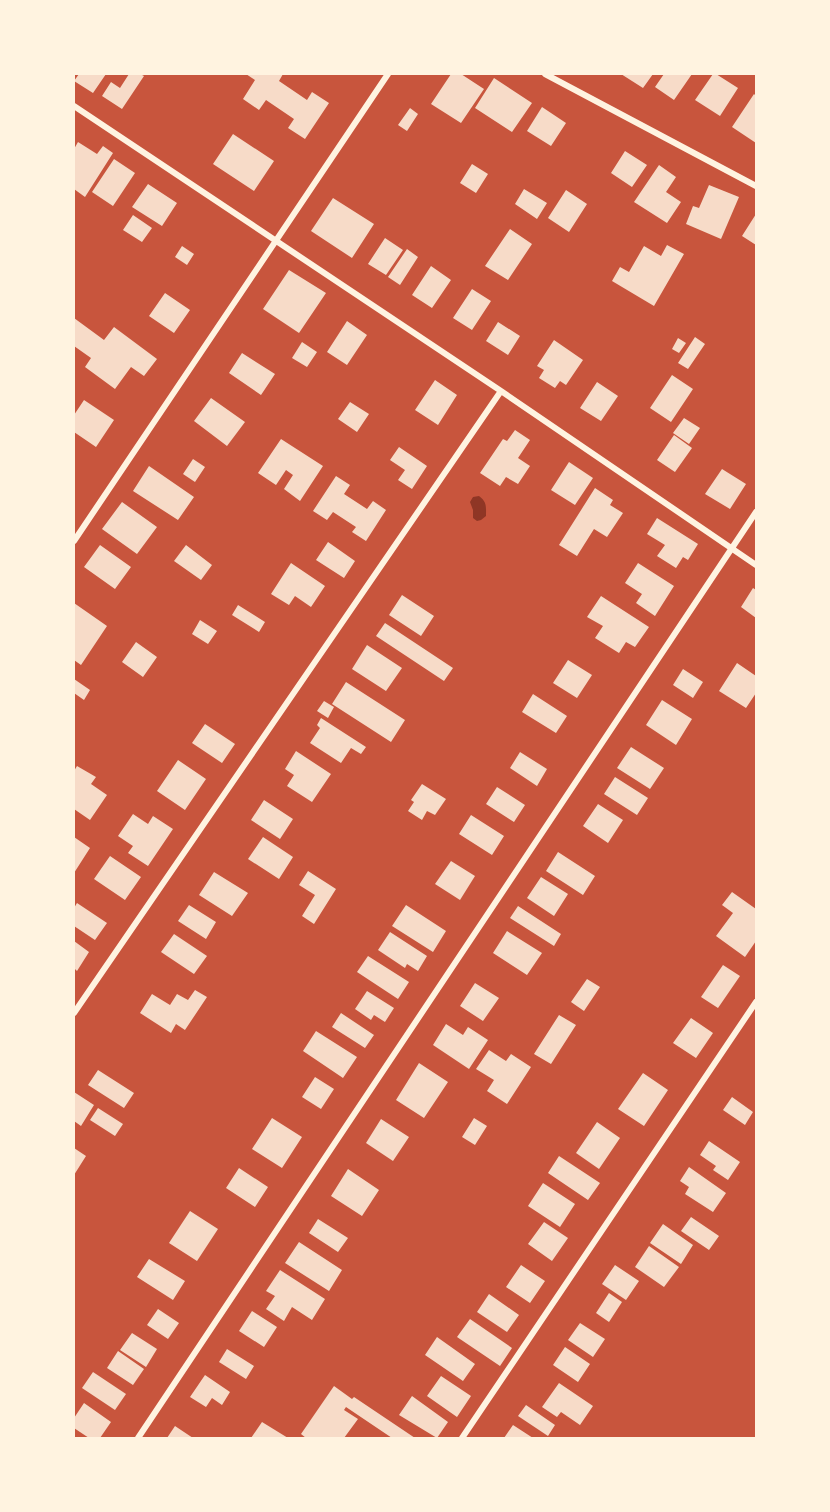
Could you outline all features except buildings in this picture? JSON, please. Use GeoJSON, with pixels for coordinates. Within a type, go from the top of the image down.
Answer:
{"type":"FeatureCollection","features":[{"type":"Feature","properties":{"kind":"street"},"geometry":{"type":"LineString","coordinates":[[74,541],[388,74]]}},
{"type":"Feature","properties":{"kind":"street"},"geometry":{"type":"LineString","coordinates":[[544,74],[756,186]]}},
{"type":"Feature","properties":{"kind":"street"},"geometry":{"type":"LineString","coordinates":[[74,106],[501,391],[756,565]]}},
{"type":"Feature","properties":{"kind":"street"},"geometry":{"type":"LineString","coordinates":[[74,1013],[501,391]]}},
{"type":"Feature","properties":{"kind":"street"},"geometry":{"type":"LineString","coordinates":[[138,1438],[756,512]]}},
{"type":"Feature","properties":{"kind":"street"},"geometry":{"type":"LineString","coordinates":[[462,1438],[756,1002]]}},
{"type":"Feature","properties":{"kind":"shaded area"},"geometry":{"type":"Polygon","coordinates":[[[479,496],[485,505],[486,516],[477,521],[473,518],[470,502],[473,497],[479,496]]]}}]}
